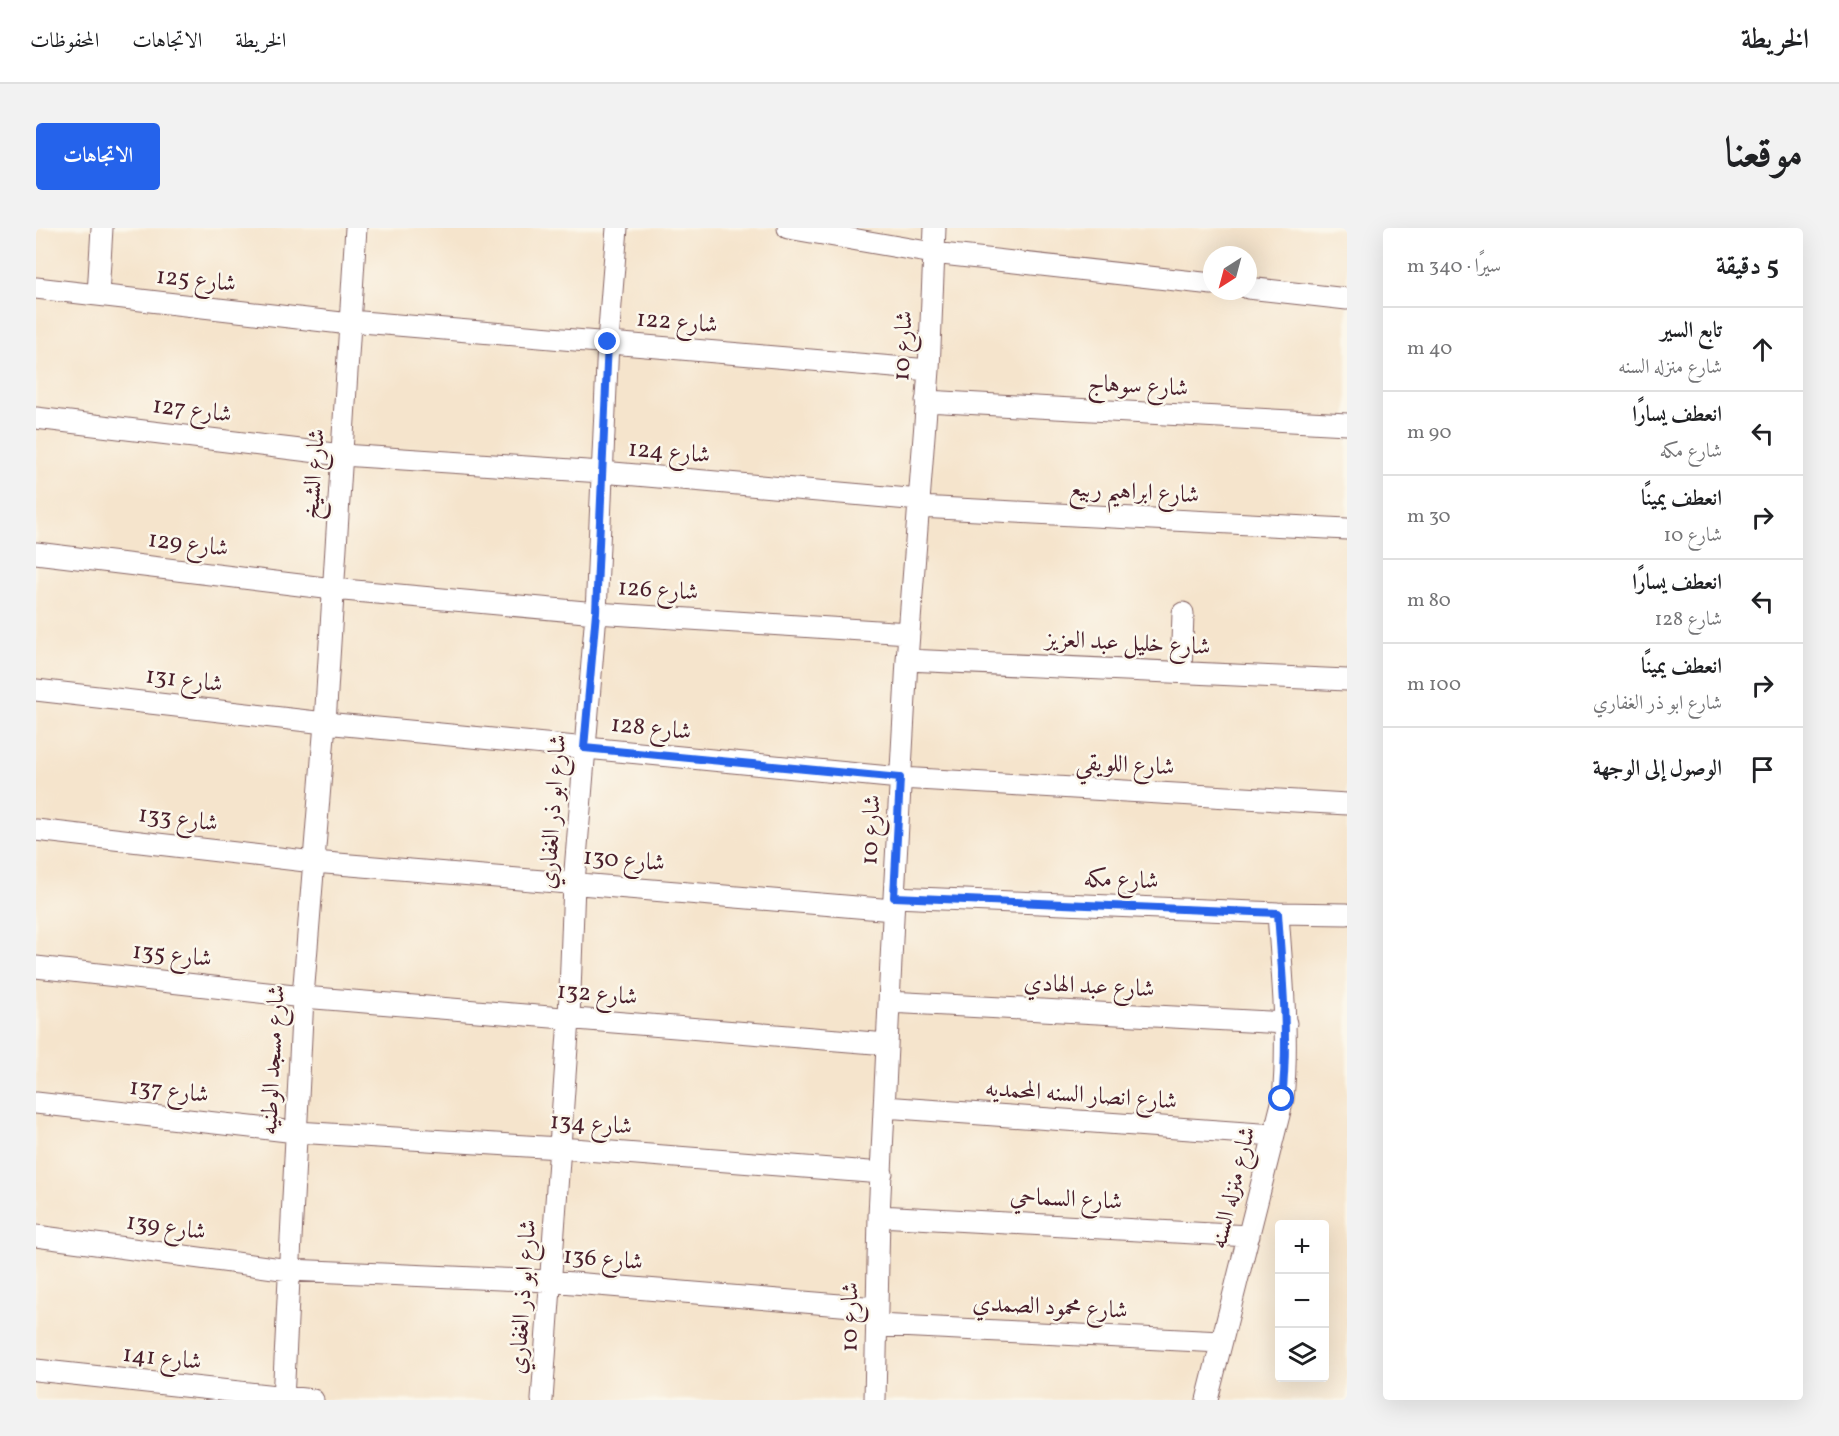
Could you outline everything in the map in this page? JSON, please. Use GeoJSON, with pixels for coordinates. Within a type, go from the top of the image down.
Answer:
{"type":"FeatureCollection","features":[{"type":"Feature","properties":{"kind":"street"},"geometry":{"type":"LineString","coordinates":[[98,296],[102,228]]}},
{"type":"Feature","properties":{"kind":"street","name":"شارع الشيخ"},"geometry":{"type":"LineString","coordinates":[[325,723],[356,228]]}},
{"type":"Feature","properties":{"kind":"street","name":"شارع ابو ذر الغفاري"},"geometry":{"type":"LineString","coordinates":[[542,1400],[569,1019],[574,883],[596,612],[608,342],[617,228]]}},
{"type":"Feature","properties":{"kind":"street"},"geometry":{"type":"LineString","coordinates":[[788,228],[933,253],[1203,283]]}},
{"type":"Feature","properties":{"kind":"street","name":"شارع 10"},"geometry":{"type":"LineString","coordinates":[[875,1400],[879,1216],[893,903],[907,660],[929,370],[935,228]]}},
{"type":"Feature","properties":{"kind":"street","name":"شارع 125"},"geometry":{"type":"LineString","coordinates":[[36,288],[350,323]]}},
{"type":"Feature","properties":{"kind":"street"},"geometry":{"type":"LineString","coordinates":[[1257,289],[1347,299]]}},
{"type":"Feature","properties":{"kind":"street","name":"شارع 122"},"geometry":{"type":"LineString","coordinates":[[350,323],[608,342],[929,370]]}},
{"type":"Feature","properties":{"kind":"street","name":"شارع سوهاج"},"geometry":{"type":"LineString","coordinates":[[926,400],[1347,424]]}},
{"type":"Feature","properties":{"kind":"street","name":"شارع 127"},"geometry":{"type":"LineString","coordinates":[[36,418],[342,455]]}},
{"type":"Feature","properties":{"kind":"street","name":"شارع 124"},"geometry":{"type":"LineString","coordinates":[[342,455],[602,472],[919,503]]}},
{"type":"Feature","properties":{"kind":"street","name":"شارع ابراهيم ربيع"},"geometry":{"type":"LineString","coordinates":[[919,503],[1347,530]]}},
{"type":"Feature","properties":{"kind":"street","name":"شارع 129"},"geometry":{"type":"LineString","coordinates":[[36,553],[333,589]]}},
{"type":"Feature","properties":{"kind":"street","name":"شارع 126"},"geometry":{"type":"LineString","coordinates":[[333,589],[596,612],[909,633]]}},
{"type":"Feature","properties":{"kind":"street"},"geometry":{"type":"LineString","coordinates":[[1181,672],[1183,613]]}},
{"type":"Feature","properties":{"kind":"street","name":"شارع خليل عبد العزيز"},"geometry":{"type":"LineString","coordinates":[[907,660],[1347,680]]}},
{"type":"Feature","properties":{"kind":"street","name":"شارع 131"},"geometry":{"type":"LineString","coordinates":[[36,690],[325,723]]}},
{"type":"Feature","properties":{"kind":"street","name":"شارع 128"},"geometry":{"type":"LineString","coordinates":[[325,723],[900,778]]}},
{"type":"Feature","properties":{"kind":"street","name":"شارع مسجد الوطنيه"},"geometry":{"type":"LineString","coordinates":[[283,1399],[303,997],[325,723]]}},
{"type":"Feature","properties":{"kind":"street","name":"شارع اللويقي"},"geometry":{"type":"LineString","coordinates":[[900,778],[1347,804]]}},
{"type":"Feature","properties":{"kind":"street","name":"شارع 133"},"geometry":{"type":"LineString","coordinates":[[36,830],[314,862]]}},
{"type":"Feature","properties":{"kind":"street","name":"شارع 130"},"geometry":{"type":"LineString","coordinates":[[314,862],[574,883],[893,903]]}},
{"type":"Feature","properties":{"kind":"street","name":"شارع مكه"},"geometry":{"type":"LineString","coordinates":[[893,903],[1347,914]]}},
{"type":"Feature","properties":{"kind":"street","name":"شارع منزله السنه"},"geometry":{"type":"LineString","coordinates":[[1207,1400],[1282,1099],[1286,1061],[1286,1023],[1278,913]]}},
{"type":"Feature","properties":{"kind":"street","name":"شارع 135"},"geometry":{"type":"LineString","coordinates":[[36,967],[303,997]]}},
{"type":"Feature","properties":{"kind":"street","name":"شارع 132"},"geometry":{"type":"LineString","coordinates":[[303,997],[887,1044]]}},
{"type":"Feature","properties":{"kind":"street","name":"شارع عبد الهادي"},"geometry":{"type":"LineString","coordinates":[[889,1002],[1286,1023]]}},
{"type":"Feature","properties":{"kind":"street","name":"شارع 137"},"geometry":{"type":"LineString","coordinates":[[36,1103],[296,1132]]}},
{"type":"Feature","properties":{"kind":"street","name":"شارع انصار السنه المحمديه"},"geometry":{"type":"LineString","coordinates":[[884,1107],[1274,1135]]}},
{"type":"Feature","properties":{"kind":"street","name":"شارع 134"},"geometry":{"type":"LineString","coordinates":[[296,1132],[560,1148],[882,1173]]}},
{"type":"Feature","properties":{"kind":"street","name":"شارع السماحي"},"geometry":{"type":"LineString","coordinates":[[879,1216],[1249,1236]]}},
{"type":"Feature","properties":{"kind":"street","name":"شارع 139"},"geometry":{"type":"LineString","coordinates":[[36,1236],[289,1270]]}},
{"type":"Feature","properties":{"kind":"street","name":"شارع 136"},"geometry":{"type":"LineString","coordinates":[[289,1270],[549,1281],[877,1316]]}},
{"type":"Feature","properties":{"kind":"street","name":"شارع محمود الصمدي"},"geometry":{"type":"LineString","coordinates":[[877,1316],[1221,1342]]}},
{"type":"Feature","properties":{"kind":"street","name":"شارع 141"},"geometry":{"type":"LineString","coordinates":[[36,1370],[283,1399],[314,1400]]}},
{"type":"Feature","properties":{"kind":"route"},"geometry":{"type":"LineString","coordinates":[[608,342],[596,612],[584,748],[900,778],[894,897],[1278,913],[1286,1023],[1286,1061],[1282,1099]]}}]}
